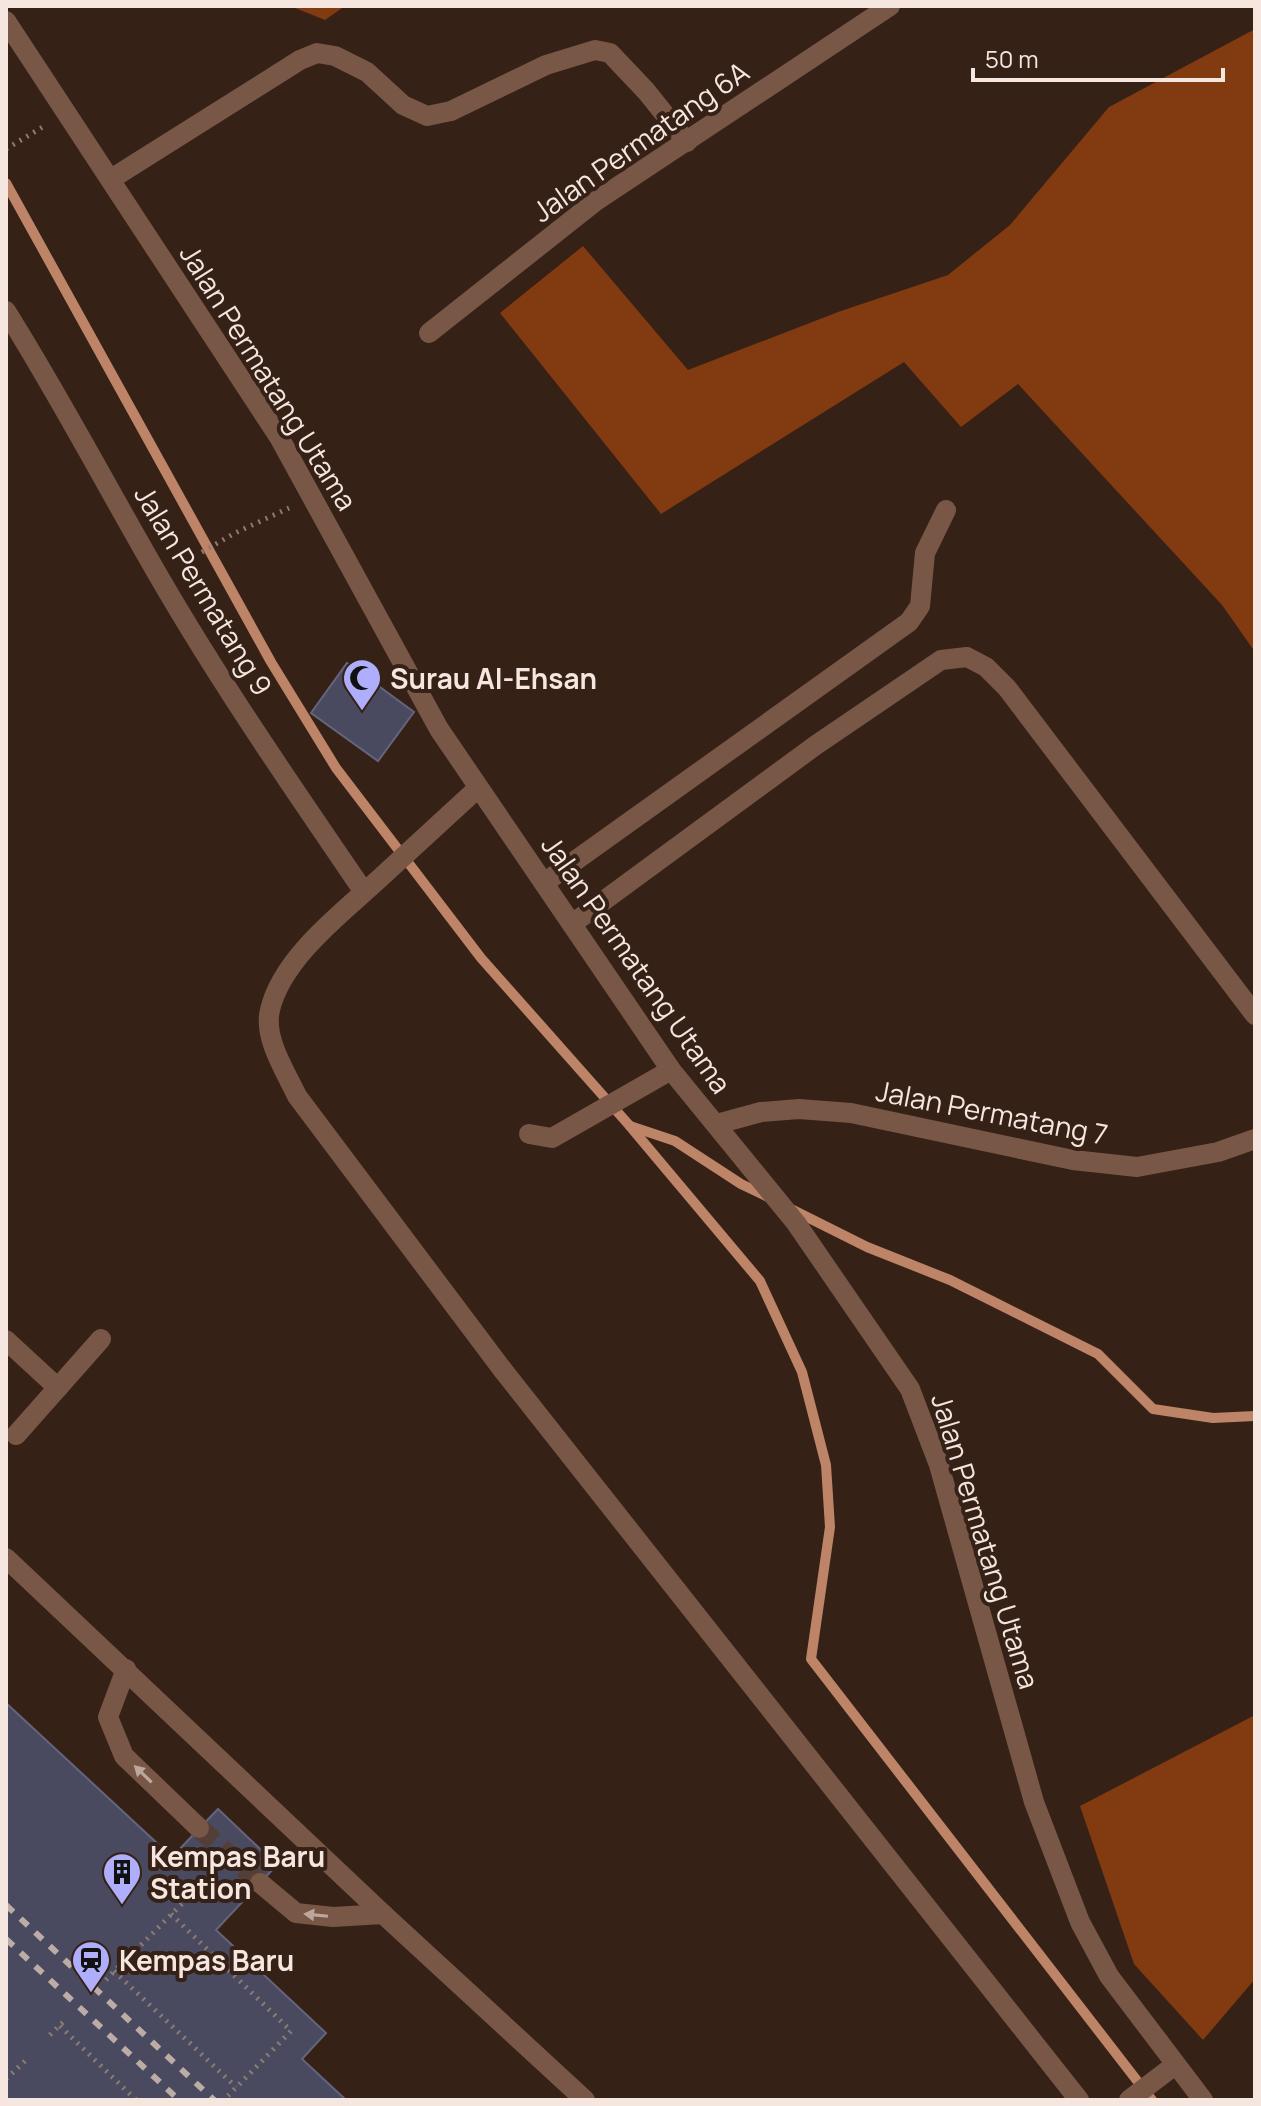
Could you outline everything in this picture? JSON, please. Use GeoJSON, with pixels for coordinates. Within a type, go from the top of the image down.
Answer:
{"type":"FeatureCollection","features":[{"type":"Feature","properties":{"kind":"street","name":"Jalan Permatang 6A"},"geometry":{"type":"LineString","coordinates":[[429,333],[596,201],[890,6]]}},
{"type":"Feature","properties":{"kind":"street","name":"Jalan Permatang Utama"},"geometry":{"type":"LineString","coordinates":[[6,21],[279,437],[439,729],[671,1070],[796,1223],[910,1389],[939,1465],[1034,1802],[1074,1907],[1109,1976],[1203,2100]]}},
{"type":"Feature","properties":{"kind":"street"},"geometry":{"type":"LineString","coordinates":[[111,179],[300,60],[317,53],[335,56],[367,72],[403,105],[427,116],[451,111],[546,65],[595,50],[610,53],[687,142]]}},
{"type":"Feature","properties":{"kind":"street","name":"Jalan Permatang 9"},"geometry":{"type":"LineString","coordinates":[[6,311],[191,628],[370,887]]}},
{"type":"Feature","properties":{"kind":"street"},"geometry":{"type":"LineString","coordinates":[[544,883],[909,622],[920,606],[925,553],[946,510]]}},
{"type":"Feature","properties":{"kind":"street"},"geometry":{"type":"LineString","coordinates":[[572,924],[816,745],[941,660],[967,657],[986,667],[1007,688],[1255,1015]]}},
{"type":"Feature","properties":{"kind":"street"},"geometry":{"type":"LineString","coordinates":[[478,788],[316,938],[283,976],[269,1012],[271,1038],[297,1096],[502,1369],[1079,2100]]}},
{"type":"Feature","properties":{"kind":"street"},"geometry":{"type":"LineString","coordinates":[[538,1136],[552,1138],[671,1070]]}},
{"type":"Feature","properties":{"kind":"street","name":"Jalan Permatang 7"},"geometry":{"type":"LineString","coordinates":[[717,1124],[761,1112],[799,1109],[851,1113],[1073,1160],[1137,1167],[1218,1152],[1255,1139]]}},
{"type":"Feature","properties":{"kind":"street"},"geometry":{"type":"LineString","coordinates":[[16,1435],[101,1339]]}},
{"type":"Feature","properties":{"kind":"street"},"geometry":{"type":"LineString","coordinates":[[6,1340],[58,1388]]}},
{"type":"Feature","properties":{"kind":"street"},"geometry":{"type":"LineString","coordinates":[[6,1558],[585,2100]]}},
{"type":"Feature","properties":{"kind":"street"},"geometry":{"type":"LineString","coordinates":[[126,1669],[108,1717],[124,1756],[199,1828]]}},
{"type":"Feature","properties":{"kind":"street"},"geometry":{"type":"LineString","coordinates":[[260,1883],[296,1913],[333,1917],[383,1914]]}},
{"type":"Feature","properties":{"kind":"street"},"geometry":{"type":"LineString","coordinates":[[1129,2100],[1175,2065]]}},
{"type":"Feature","properties":{"kind":"path"},"geometry":{"type":"LineString","coordinates":[[6,149],[39,129]]}},
{"type":"Feature","properties":{"kind":"path"},"geometry":{"type":"LineString","coordinates":[[183,563],[223,540],[312,498]]}},
{"type":"Feature","properties":{"kind":"path"},"geometry":{"type":"LineString","coordinates":[[141,1945],[230,1855]]}},
{"type":"Feature","properties":{"kind":"path"},"geometry":{"type":"LineString","coordinates":[[171,1914],[291,2031],[224,2100]]}},
{"type":"Feature","properties":{"kind":"path"},"geometry":{"type":"LineString","coordinates":[[106,1980],[121,1964]]}},
{"type":"Feature","properties":{"kind":"path"},"geometry":{"type":"LineString","coordinates":[[114,1971],[236,2087]]}},
{"type":"Feature","properties":{"kind":"path"},"geometry":{"type":"LineString","coordinates":[[50,2035],[67,2018]]}},
{"type":"Feature","properties":{"kind":"path"},"geometry":{"type":"LineString","coordinates":[[60,2026],[136,2100]]}},
{"type":"Feature","properties":{"kind":"path"},"geometry":{"type":"LineString","coordinates":[[6,2079],[25,2061]]}},
{"type":"Feature","properties":{"kind":"shaded area"},"geometry":{"type":"Polygon","coordinates":[[[290,6],[345,6],[325,20],[290,6]]]}},
{"type":"Feature","properties":{"kind":"shaded area"},"geometry":{"type":"Polygon","coordinates":[[[1255,29],[1255,652],[1222,605],[1018,384],[961,427],[904,362],[661,514],[500,313],[583,246],[688,370],[838,312],[948,275],[1010,225],[1109,107],[1255,29]]]}},
{"type":"Feature","properties":{"kind":"shaded area"},"geometry":{"type":"Polygon","coordinates":[[[1255,1715],[1255,1979],[1203,2040],[1134,1964],[1080,1806],[1255,1715]]]}},
{"type":"Feature","properties":{"kind":"building","name":"Surau Al-Ehsan"},"geometry":{"type":"Polygon","coordinates":[[[347,663],[414,712],[378,761],[311,713],[347,663]]]}},
{"type":"Feature","properties":{"kind":"building","name":"Kempas Baru Station"},"geometry":{"type":"Polygon","coordinates":[[[6,1703],[172,1857],[218,1809],[277,1865],[216,1930],[326,2033],[302,2059],[346,2100],[6,2100],[6,1703]]]}},
{"type":"Feature","properties":{"kind":"waterway"},"geometry":{"type":"LineString","coordinates":[[6,183],[271,662],[336,768],[481,958],[629,1125],[760,1281],[802,1372],[826,1465],[830,1527],[811,1659],[1152,2100]]}},
{"type":"Feature","properties":{"kind":"waterway"},"geometry":{"type":"LineString","coordinates":[[630,1126],[675,1141],[741,1184],[768,1197]]}},
{"type":"Feature","properties":{"kind":"waterway"},"geometry":{"type":"LineString","coordinates":[[789,1208],[867,1247],[950,1280],[1098,1354],[1153,1409],[1213,1418],[1255,1416]]}},
{"type":"Feature","properties":{"kind":"tunnel"},"geometry":{"type":"LineString","coordinates":[[199,1828],[260,1883]]}},
{"type":"Feature","properties":{"kind":"railway"},"geometry":{"type":"LineString","coordinates":[[6,1905],[214,2100]]}},
{"type":"Feature","properties":{"kind":"railway"},"geometry":{"type":"LineString","coordinates":[[6,1939],[179,2100]]}},
{"type":"Feature","properties":{"kind":"place","name":"Surau Al-Ehsan"},"geometry":{"type":"Point","coordinates":[362,712]}},
{"type":"Feature","properties":{"kind":"place","name":"Kempas Baru Station"},"geometry":{"type":"Point","coordinates":[122,1906]}},
{"type":"Feature","properties":{"kind":"place","name":"Kempas Baru"},"geometry":{"type":"Point","coordinates":[91,1994]}}]}
